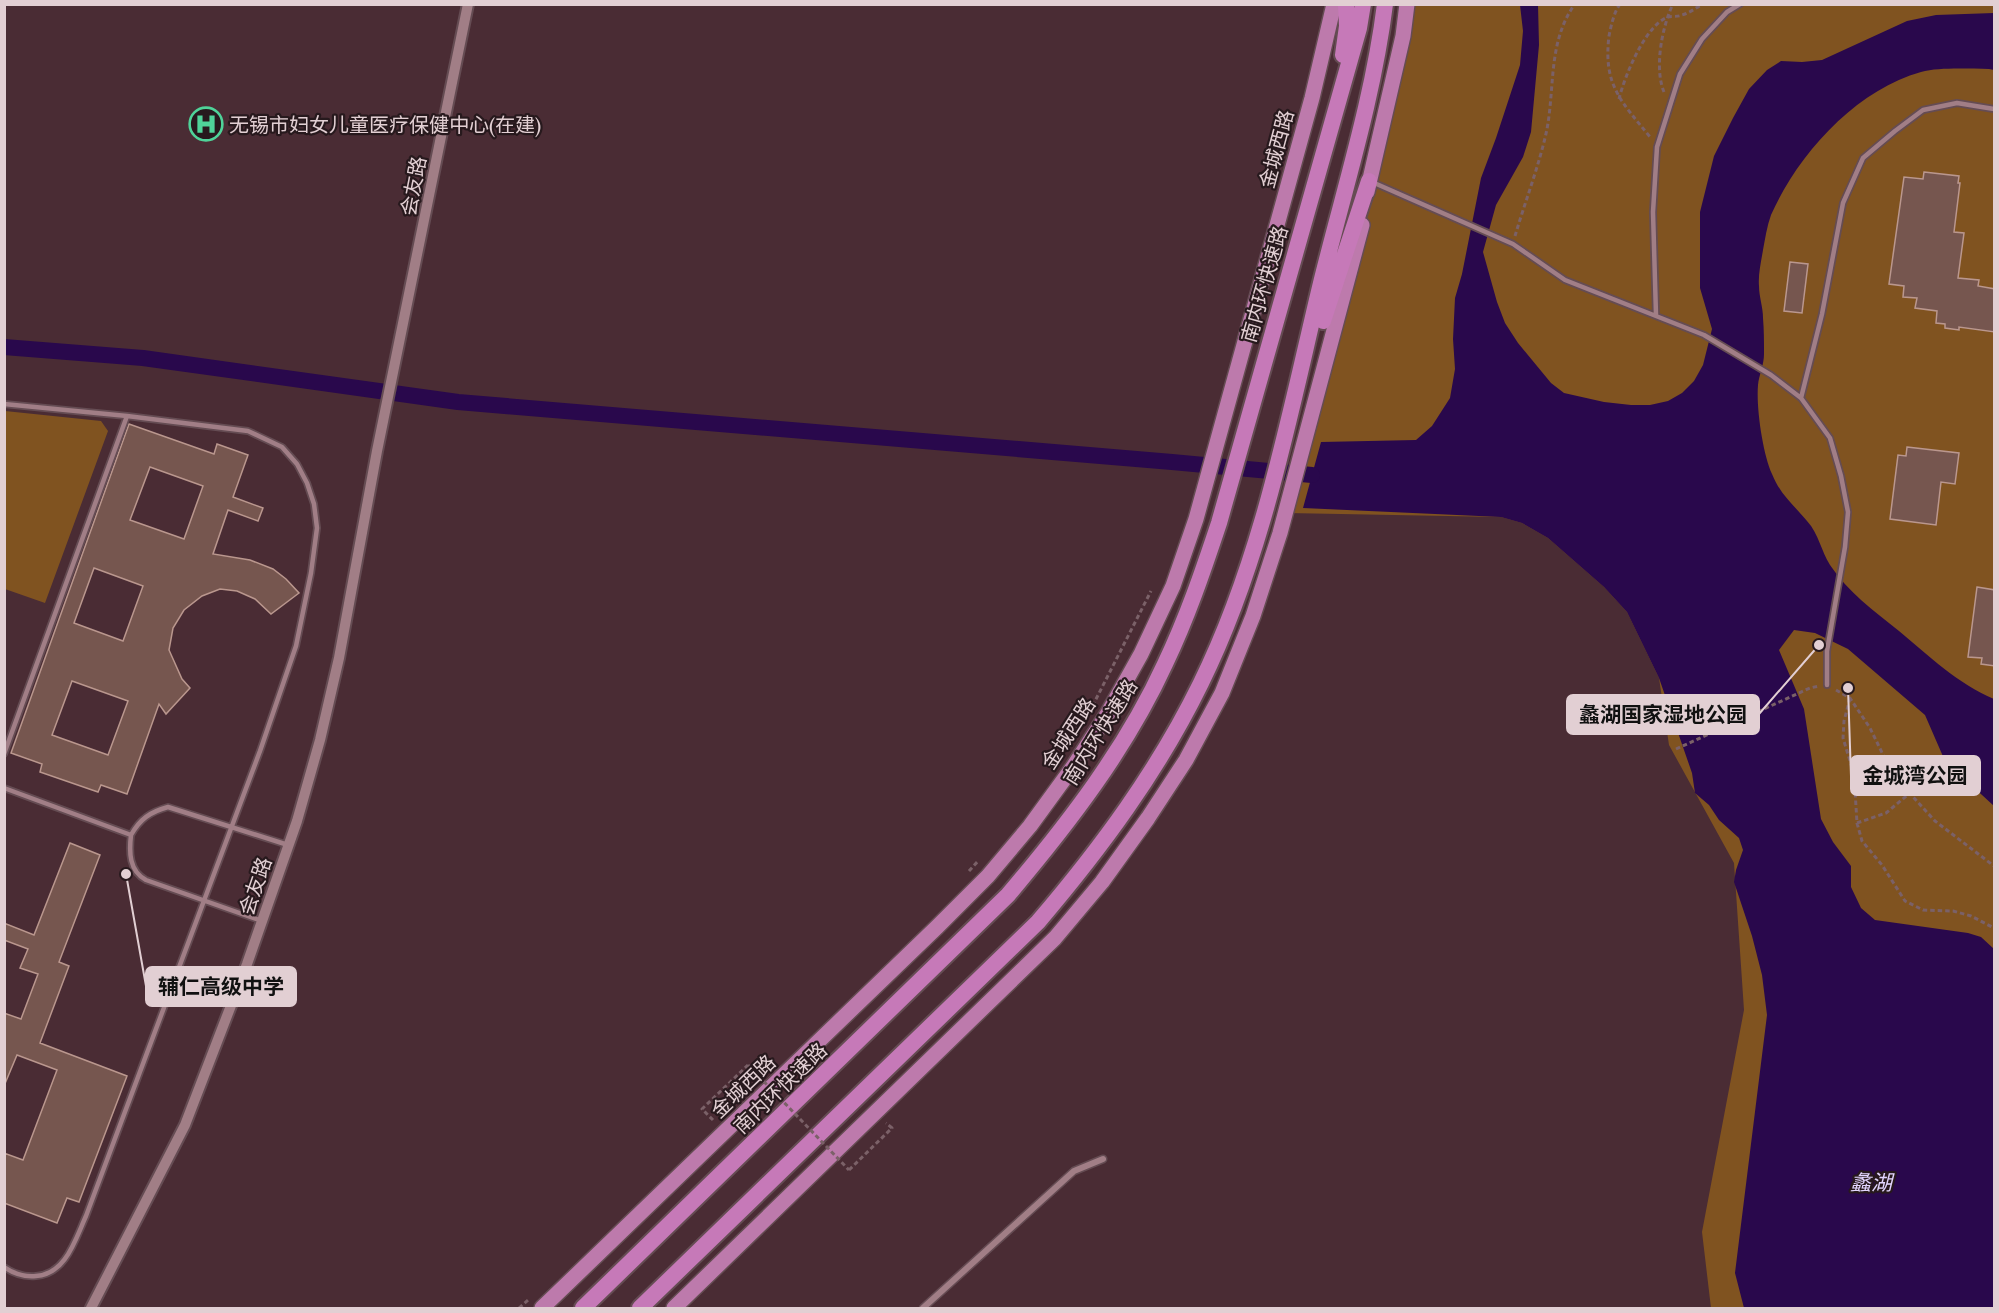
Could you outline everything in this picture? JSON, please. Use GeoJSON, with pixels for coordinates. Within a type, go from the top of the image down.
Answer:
{"type":"FeatureCollection","features":[{"type":"Feature","properties":{"kind":"highway"},"geometry":{"type":"LineString","coordinates":[[1338,104],[1347,26],[1346,4]]}},
{"type":"Feature","properties":{"kind":"highway","name":"南内环快速路"},"geometry":{"type":"LineString","coordinates":[[582,1308],[957,947],[1008,895],[1052,843],[1132,727],[1165,665],[1196,594],[1219,523],[1338,104],[1359,28],[1363,4]]}},
{"type":"Feature","properties":{"kind":"highway"},"geometry":{"type":"LineString","coordinates":[[640,1308],[1038,922],[1084,868],[1166,748],[1201,683],[1233,608],[1260,530],[1293,410],[1320,288],[1367,99],[1382,32],[1385,4]]}},
{"type":"Feature","properties":{"kind":"highway"},"geometry":{"type":"LineString","coordinates":[[1293,410],[1369,181]]}},
{"type":"Feature","properties":{"kind":"main road","name":"金城西路"},"geometry":{"type":"LineString","coordinates":[[542,1308],[988,876],[1030,826],[1073,767],[1108,713],[1141,654],[1173,586],[1196,519],[1312,98],[1334,4]]}},
{"type":"Feature","properties":{"kind":"main road"},"geometry":{"type":"LineString","coordinates":[[674,1308],[1055,938],[1102,882],[1186,760],[1222,693],[1253,616],[1280,533],[1360,230],[1369,181],[1403,36],[1407,4]]}},
{"type":"Feature","properties":{"kind":"street","name":"会友路"},"geometry":{"type":"LineString","coordinates":[[91,1308],[185,1125],[212,1059],[289,845],[320,740],[468,4]]}},
{"type":"Feature","properties":{"kind":"street"},"geometry":{"type":"LineString","coordinates":[[923,1308],[1074,1171],[1103,1159]]}},
{"type":"Feature","properties":{"kind":"lane"},"geometry":{"type":"LineString","coordinates":[[1656,315],[1653,212],[1657,147],[1680,74],[1702,39],[1727,12],[1740,4]]}},
{"type":"Feature","properties":{"kind":"lane"},"geometry":{"type":"LineString","coordinates":[[1801,398],[1822,314],[1844,203],[1863,158],[1923,110],[1957,103],[1995,109]]}},
{"type":"Feature","properties":{"kind":"lane"},"geometry":{"type":"LineString","coordinates":[[1369,181],[1513,244],[1565,279],[1704,335],[1771,375],[1801,398],[1830,438],[1848,512],[1845,547],[1827,651],[1827,685]]}},
{"type":"Feature","properties":{"kind":"lane"},"geometry":{"type":"LineString","coordinates":[[4,404],[248,431],[282,447],[297,464],[314,504],[317,528],[311,573],[296,646],[232,826],[86,1216],[69,1255],[54,1272],[42,1276],[26,1277],[4,1267]]}},
{"type":"Feature","properties":{"kind":"lane"},"geometry":{"type":"LineString","coordinates":[[4,754],[127,416]]}},
{"type":"Feature","properties":{"kind":"lane"},"geometry":{"type":"LineString","coordinates":[[4,788],[131,835]]}},
{"type":"Feature","properties":{"kind":"lane"},"geometry":{"type":"LineString","coordinates":[[262,921],[140,876],[132,864],[129,849],[131,835],[138,823],[145,817],[153,811],[168,807],[289,845]]}},
{"type":"Feature","properties":{"kind":"path"},"geometry":{"type":"LineString","coordinates":[[1513,244],[1546,129],[1557,42],[1564,18],[1575,4]]}},
{"type":"Feature","properties":{"kind":"path"},"geometry":{"type":"LineString","coordinates":[[1620,4],[1610,31],[1606,57],[1612,84],[1619,99],[1657,147]]}},
{"type":"Feature","properties":{"kind":"path"},"geometry":{"type":"LineString","coordinates":[[1670,105],[1662,87],[1660,62],[1667,17],[1673,4]]}},
{"type":"Feature","properties":{"kind":"path"},"geometry":{"type":"LineString","coordinates":[[1619,99],[1623,82],[1636,54],[1656,26],[1667,17],[1683,15],[1703,4]]}},
{"type":"Feature","properties":{"kind":"path","name":"金城西路"},"geometry":{"type":"LineString","coordinates":[[1070,740],[1093,705],[1152,589]]}},
{"type":"Feature","properties":{"kind":"path"},"geometry":{"type":"LineString","coordinates":[[1827,685],[1850,698],[1870,728],[1893,775],[1935,821],[1995,866]]}},
{"type":"Feature","properties":{"kind":"path"},"geometry":{"type":"LineString","coordinates":[[1676,749],[1810,688]]}},
{"type":"Feature","properties":{"kind":"path"},"geometry":{"type":"LineString","coordinates":[[1850,698],[1844,721],[1843,738],[1854,774],[1857,823],[1862,841],[1882,865],[1905,901],[1923,910],[1953,911],[1971,916],[1995,928]]}},
{"type":"Feature","properties":{"kind":"path"},"geometry":{"type":"LineString","coordinates":[[1857,823],[1886,813],[1910,793]]}},
{"type":"Feature","properties":{"kind":"path"},"geometry":{"type":"LineString","coordinates":[[967,873],[982,856]]}},
{"type":"Feature","properties":{"kind":"path"},"geometry":{"type":"LineString","coordinates":[[713,1120],[702,1109],[748,1065],[849,1170],[892,1128],[876,1112]]}},
{"type":"Feature","properties":{"kind":"path","name":"金城西路"},"geometry":{"type":"LineString","coordinates":[[755,1079],[764,1071]]}},
{"type":"Feature","properties":{"kind":"path"},"geometry":{"type":"LineString","coordinates":[[519,1308],[528,1300]]}},
{"type":"Feature","properties":{"kind":"shaded area"},"geometry":{"type":"Polygon","coordinates":[[[1415,5],[1994,5],[1994,1308],[1711,1308],[1702,1232],[1744,1010],[1734,863],[1669,745],[1659,678],[1627,612],[1604,587],[1548,538],[1522,523],[1501,517],[1287,513],[1413,21],[1415,5]]]}},
{"type":"Feature","properties":{"kind":"shaded area"},"geometry":{"type":"Polygon","coordinates":[[[5,411],[101,421],[108,431],[45,603],[5,589],[5,411]]]}},
{"type":"Feature","properties":{"kind":"water","name":"蠡湖"},"geometry":{"type":"Polygon","coordinates":[[[1520,5],[1538,5],[1539,45],[1531,132],[1523,157],[1496,205],[1483,252],[1505,323],[1518,343],[1551,383],[1564,393],[1604,402],[1631,405],[1650,405],[1668,401],[1682,393],[1694,381],[1703,365],[1712,329],[1700,288],[1700,212],[1714,156],[1749,89],[1767,70],[1781,61],[1822,60],[1907,21],[1936,15],[1994,13],[1994,70],[1929,70],[1897,81],[1874,93],[1852,109],[1832,127],[1797,169],[1771,215],[1765,237],[1759,273],[1764,354],[1758,395],[1763,443],[1772,474],[1783,494],[1811,526],[1827,560],[1837,575],[1862,601],[1944,669],[1968,686],[1994,699],[1994,806],[1945,761],[1925,715],[1848,649],[1815,633],[1794,630],[1779,650],[1804,709],[1821,819],[1833,842],[1851,866],[1851,887],[1861,908],[1875,920],[1968,933],[1981,937],[1994,949],[1994,1308],[1744,1308],[1735,1273],[1767,1015],[1762,975],[1734,882],[1743,850],[1739,838],[1695,793],[1692,773],[1659,678],[1627,612],[1604,587],[1548,538],[1522,523],[1501,517],[1303,508],[1321,442],[1416,440],[1432,426],[1450,398],[1455,369],[1453,339],[1455,298],[1481,178],[1520,65],[1523,31],[1520,5]]]}},
{"type":"Feature","properties":{"kind":"building"},"geometry":{"type":"Polygon","coordinates":[[[1924,172],[1959,176],[1954,232],[1964,233],[1958,278],[1979,280],[1978,286],[1995,289],[1995,332],[1959,327],[1959,330],[1945,328],[1945,324],[1936,323],[1937,311],[1915,308],[1917,298],[1903,297],[1904,286],[1889,284],[1904,177],[1923,179],[1924,172]]]}},
{"type":"Feature","properties":{"kind":"building"},"geometry":{"type":"Polygon","coordinates":[[[1790,262],[1808,264],[1802,313],[1784,311],[1790,262]]]}},
{"type":"Feature","properties":{"kind":"building"},"geometry":{"type":"Polygon","coordinates":[[[129,424],[214,454],[217,444],[248,455],[233,497],[263,508],[258,521],[228,510],[213,554],[250,560],[273,569],[299,593],[271,614],[255,599],[237,591],[220,589],[202,596],[184,610],[173,628],[169,650],[182,679],[190,688],[166,714],[159,704],[127,794],[101,785],[98,792],[40,772],[42,764],[11,753],[129,424]],[[150,467],[130,520],[184,539],[203,486],[150,467]],[[94,568],[74,623],[123,641],[143,586],[94,568]],[[72,681],[52,735],[108,755],[128,701],[72,681]]]}},
{"type":"Feature","properties":{"kind":"building"},"geometry":{"type":"Polygon","coordinates":[[[1907,447],[1959,453],[1955,484],[1941,482],[1936,525],[1890,519],[1898,455],[1906,456],[1907,447]]]}},
{"type":"Feature","properties":{"kind":"building"},"geometry":{"type":"Polygon","coordinates":[[[1977,587],[1995,590],[1995,666],[1981,664],[1982,658],[1968,657],[1977,587]]]}},
{"type":"Feature","properties":{"kind":"building"},"geometry":{"type":"Polygon","coordinates":[[[70,843],[100,855],[59,962],[69,966],[40,1043],[127,1076],[79,1202],[67,1198],[57,1223],[4,1203],[4,1153],[23,1160],[57,1070],[17,1055],[4,1086],[4,1013],[21,1019],[38,974],[20,968],[28,949],[4,940],[4,923],[34,935],[70,843]]]}},
{"type":"Feature","properties":{"kind":"waterway"},"geometry":{"type":"LineString","coordinates":[[4,347],[143,358],[458,402],[1312,475]]}},
{"type":"Feature","properties":{"kind":"place","name":"无锡市妇女儿童医疗保健中心(在建)"},"geometry":{"type":"Point","coordinates":[206,124]}},
{"type":"Feature","properties":{"kind":"place","name":"蠡湖国家湿地公园"},"geometry":{"type":"Point","coordinates":[1819,645]}},
{"type":"Feature","properties":{"kind":"place","name":"金城湾公园"},"geometry":{"type":"Point","coordinates":[1848,688]}},
{"type":"Feature","properties":{"kind":"place","name":"辅仁高级中学"},"geometry":{"type":"Point","coordinates":[126,874]}}]}
